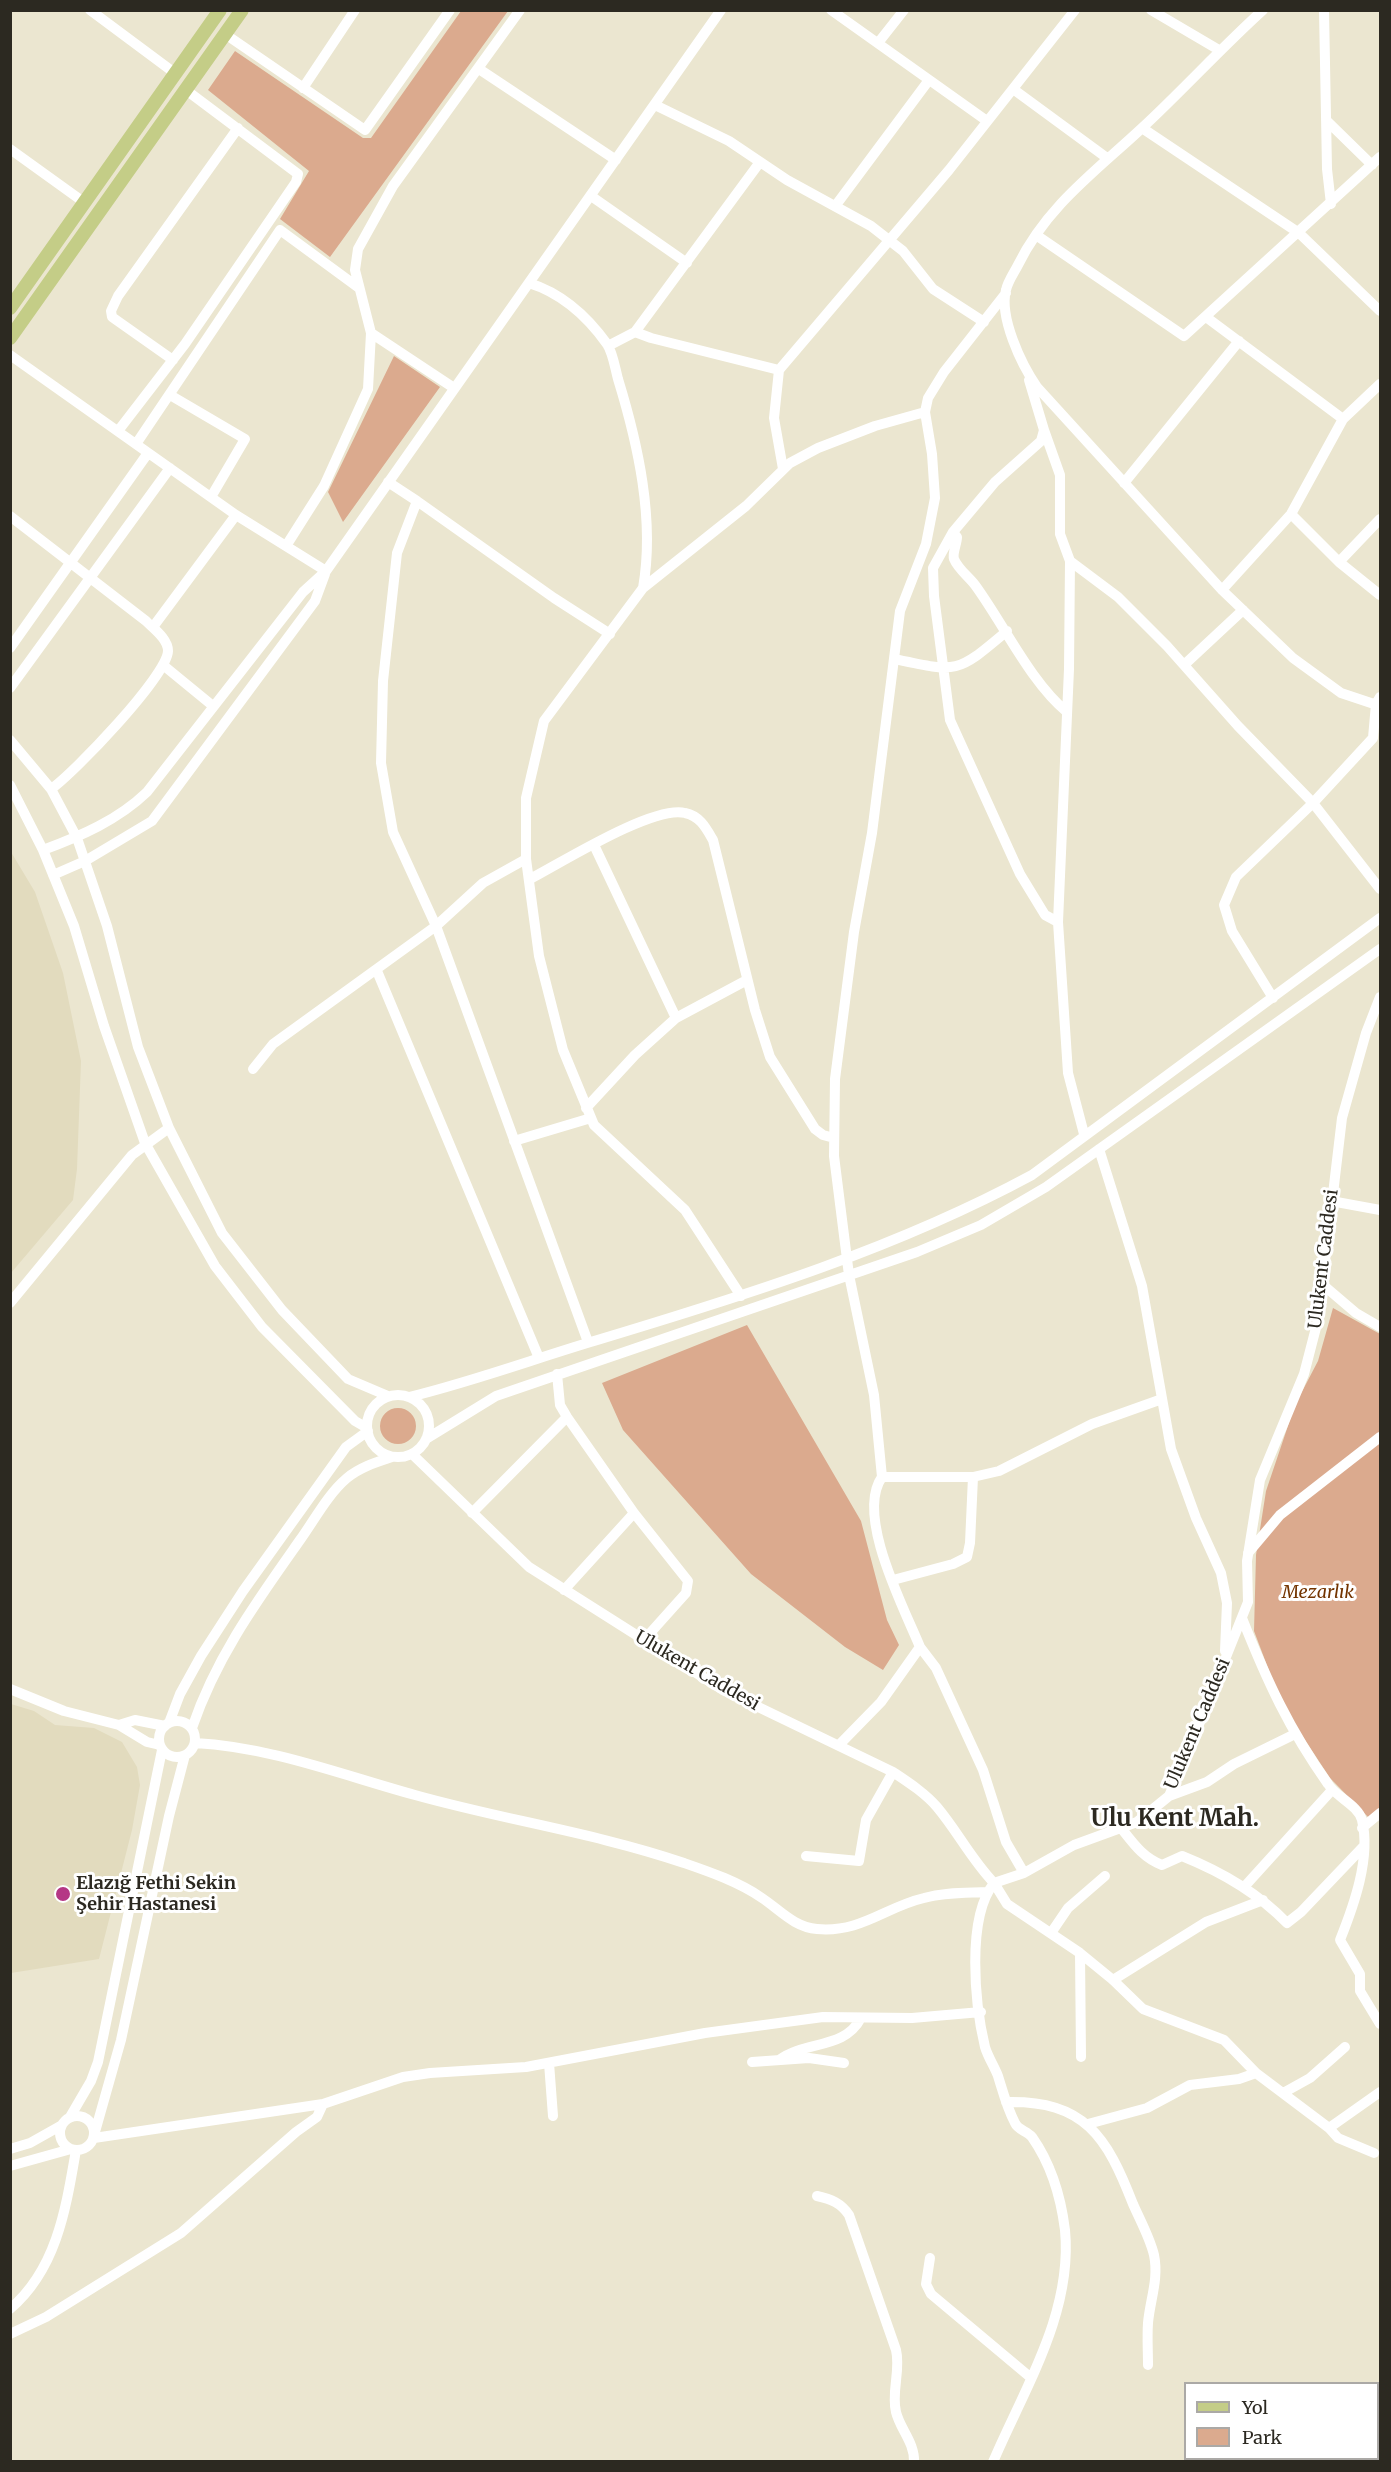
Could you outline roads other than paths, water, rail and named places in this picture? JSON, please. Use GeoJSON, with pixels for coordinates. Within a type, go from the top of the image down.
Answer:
{"type":"FeatureCollection","features":[{"type":"Feature","properties":{"kind":"main road"},"geometry":{"type":"LineString","coordinates":[[10,308],[220,10]]}},
{"type":"Feature","properties":{"kind":"main road"},"geometry":{"type":"LineString","coordinates":[[10,338],[242,10]]}},
{"type":"Feature","properties":{"kind":"street"},"geometry":{"type":"LineString","coordinates":[[90,10],[176,74]]}},
{"type":"Feature","properties":{"kind":"street"},"geometry":{"type":"LineString","coordinates":[[303,88],[355,10]]}},
{"type":"Feature","properties":{"kind":"street"},"geometry":{"type":"LineString","coordinates":[[225,34],[365,130],[450,10]]}},
{"type":"Feature","properties":{"kind":"street"},"geometry":{"type":"LineString","coordinates":[[286,546],[324,486],[368,389],[371,333],[355,270],[358,249],[393,186],[520,10]]}},
{"type":"Feature","properties":{"kind":"street"},"geometry":{"type":"LineString","coordinates":[[53,875],[85,861],[152,821],[315,601],[327,571],[388,482],[721,10]]}},
{"type":"Feature","properties":{"kind":"street"},"geometry":{"type":"LineString","coordinates":[[831,10],[987,121]]}},
{"type":"Feature","properties":{"kind":"street"},"geometry":{"type":"LineString","coordinates":[[878,44],[904,10]]}},
{"type":"Feature","properties":{"kind":"street"},"geometry":{"type":"LineString","coordinates":[[783,470],[774,418],[779,370],[987,121],[1075,10]]}},
{"type":"Feature","properties":{"kind":"street"},"geometry":{"type":"LineString","coordinates":[[1151,10],[1219,50]]}},
{"type":"Feature","properties":{"kind":"street"},"geometry":{"type":"LineString","coordinates":[[1024,1873],[1006,1842],[983,1770],[936,1668],[920,1647],[885,1561],[875,1515],[875,1487],[882,1477],[874,1395],[849,1275],[834,1156],[835,1078],[900,611],[926,544],[935,498],[932,454],[925,412],[928,398],[944,372],[1006,293],[1027,246],[1078,183],[1142,128],[1219,50],[1263,10]]}},
{"type":"Feature","properties":{"kind":"street"},"geometry":{"type":"LineString","coordinates":[[1324,10],[1327,169],[1331,204]]}},
{"type":"Feature","properties":{"kind":"street"},"geometry":{"type":"LineString","coordinates":[[479,69],[616,160]]}},
{"type":"Feature","properties":{"kind":"street"},"geometry":{"type":"LineString","coordinates":[[836,205],[928,80]]}},
{"type":"Feature","properties":{"kind":"street"},"geometry":{"type":"LineString","coordinates":[[1013,89],[1107,158]]}},
{"type":"Feature","properties":{"kind":"street"},"geometry":{"type":"LineString","coordinates":[[118,431],[173,360],[296,182],[298,174],[186,90]]}},
{"type":"Feature","properties":{"kind":"street"},"geometry":{"type":"LineString","coordinates":[[655,105],[729,141],[787,180],[836,205],[903,251],[933,289],[984,322]]}},
{"type":"Feature","properties":{"kind":"street"},"geometry":{"type":"LineString","coordinates":[[1036,235],[1184,336],[1376,161],[1326,120]]}},
{"type":"Feature","properties":{"kind":"street"},"geometry":{"type":"LineString","coordinates":[[173,360],[112,317],[111,311],[117,296],[238,128]]}},
{"type":"Feature","properties":{"kind":"street"},"geometry":{"type":"LineString","coordinates":[[1142,128],[1299,233],[1380,311]]}},
{"type":"Feature","properties":{"kind":"street"},"geometry":{"type":"LineString","coordinates":[[10,149],[85,203]]}},
{"type":"Feature","properties":{"kind":"street"},"geometry":{"type":"LineString","coordinates":[[608,346],[635,332],[760,162]]}},
{"type":"Feature","properties":{"kind":"street"},"geometry":{"type":"LineString","coordinates":[[591,196],[687,263]]}},
{"type":"Feature","properties":{"kind":"street"},"geometry":{"type":"LineString","coordinates":[[136,444],[280,230],[359,288]]}},
{"type":"Feature","properties":{"kind":"street"},"geometry":{"type":"LineString","coordinates":[[529,283],[553,291],[582,316],[608,346],[633,429],[642,490],[648,562],[643,588]]}},
{"type":"Feature","properties":{"kind":"street"},"geometry":{"type":"LineString","coordinates":[[1006,293],[1005,313],[1060,475],[1060,534],[1070,561],[1067,712],[1058,922],[1068,1073],[1084,1134]]}},
{"type":"Feature","properties":{"kind":"street"},"geometry":{"type":"LineString","coordinates":[[1206,317],[1343,419]]}},
{"type":"Feature","properties":{"kind":"street"},"geometry":{"type":"LineString","coordinates":[[635,332],[779,370]]}},
{"type":"Feature","properties":{"kind":"street"},"geometry":{"type":"LineString","coordinates":[[371,333],[454,388]]}},
{"type":"Feature","properties":{"kind":"street"},"geometry":{"type":"LineString","coordinates":[[1124,483],[1239,341]]}},
{"type":"Feature","properties":{"kind":"street"},"geometry":{"type":"LineString","coordinates":[[10,355],[236,515],[327,571]]}},
{"type":"Feature","properties":{"kind":"street"},"geometry":{"type":"LineString","coordinates":[[1026,371],[1037,387],[1222,590],[1293,658],[1341,693],[1379,702],[1377,742],[1236,877],[1224,905],[1232,931],[1274,998]]}},
{"type":"Feature","properties":{"kind":"street"},"geometry":{"type":"LineString","coordinates":[[1222,590],[1291,514],[1343,419],[1380,384]]}},
{"type":"Feature","properties":{"kind":"street"},"geometry":{"type":"LineString","coordinates":[[170,395],[245,439],[211,497]]}},
{"type":"Feature","properties":{"kind":"street"},"geometry":{"type":"LineString","coordinates":[[741,1296],[686,1210],[594,1125],[588,1113],[563,1050],[539,956],[526,859],[526,798],[544,721],[643,588],[746,506],[783,470],[818,448],[875,426],[925,412]]}},
{"type":"Feature","properties":{"kind":"street"},"geometry":{"type":"LineString","coordinates":[[1044,430],[1041,441],[995,482],[952,532],[933,568],[942,669],[950,720],[1020,874],[1045,915],[1058,922]]}},
{"type":"Feature","properties":{"kind":"street"},"geometry":{"type":"LineString","coordinates":[[10,648],[148,453]]}},
{"type":"Feature","properties":{"kind":"street"},"geometry":{"type":"LineString","coordinates":[[10,688],[92,579],[170,468]]}},
{"type":"Feature","properties":{"kind":"street"},"geometry":{"type":"LineString","coordinates":[[388,482],[610,634]]}},
{"type":"Feature","properties":{"kind":"street"},"geometry":{"type":"LineString","coordinates":[[417,501],[398,553],[383,681],[381,763],[393,832],[436,926],[588,1342]]}},
{"type":"Feature","properties":{"kind":"street"},"geometry":{"type":"LineString","coordinates":[[1291,514],[1340,562],[1380,596]]}},
{"type":"Feature","properties":{"kind":"street"},"geometry":{"type":"LineString","coordinates":[[153,627],[236,515]]}},
{"type":"Feature","properties":{"kind":"street"},"geometry":{"type":"LineString","coordinates":[[10,516],[153,627],[165,642],[168,651],[163,665],[116,727],[69,777],[51,789]]}},
{"type":"Feature","properties":{"kind":"street"},"geometry":{"type":"LineString","coordinates":[[1340,562],[1380,519]]}},
{"type":"Feature","properties":{"kind":"street"},"geometry":{"type":"LineString","coordinates":[[952,532],[957,537],[953,555],[956,563],[1007,631],[1034,674],[1056,703],[1067,712]]}},
{"type":"Feature","properties":{"kind":"street"},"geometry":{"type":"LineString","coordinates":[[1070,561],[1118,597],[1184,665],[1313,803],[1380,889]]}},
{"type":"Feature","properties":{"kind":"street"},"geometry":{"type":"LineString","coordinates":[[43,850],[77,838],[127,811],[147,792],[303,592],[327,571]]}},
{"type":"Feature","properties":{"kind":"street"},"geometry":{"type":"LineString","coordinates":[[1184,665],[1243,610]]}},
{"type":"Feature","properties":{"kind":"street"},"geometry":{"type":"LineString","coordinates":[[895,659],[942,669],[966,664],[1007,631]]}},
{"type":"Feature","properties":{"kind":"street"},"geometry":{"type":"LineString","coordinates":[[163,665],[213,706]]}},
{"type":"Feature","properties":{"kind":"street"},"geometry":{"type":"LineString","coordinates":[[10,740],[51,789],[77,838],[107,926],[138,1047],[169,1128],[222,1233],[282,1310],[348,1379],[388,1396],[409,1397],[459,1385],[588,1342],[741,1296],[848,1258],[983,1202],[1032,1175],[1084,1134],[1274,998],[1380,918]]}},
{"type":"Feature","properties":{"kind":"street"},"geometry":{"type":"LineString","coordinates":[[10,785],[43,850],[74,926],[104,1026],[145,1143],[222,1275],[262,1327],[355,1421],[367,1430],[375,1447],[392,1457]]}},
{"type":"Feature","properties":{"kind":"street"},"geometry":{"type":"LineString","coordinates":[[530,879],[594,845],[663,813],[683,812],[698,818],[713,840],[747,980],[770,1057],[815,1129],[823,1135],[834,1138]]}},
{"type":"Feature","properties":{"kind":"street"},"geometry":{"type":"LineString","coordinates":[[594,845],[676,1018]]}},
{"type":"Feature","properties":{"kind":"street"},"geometry":{"type":"LineString","coordinates":[[253,1069],[273,1044],[377,971],[436,926],[483,883],[526,859]]}},
{"type":"Feature","properties":{"kind":"street"},"geometry":{"type":"LineString","coordinates":[[195,1743],[192,1728],[206,1689],[221,1658],[259,1598],[337,1488],[357,1471],[392,1457],[412,1454],[426,1439],[496,1396],[917,1252],[981,1225],[1046,1187],[1380,949]]}},
{"type":"Feature","properties":{"kind":"street"},"geometry":{"type":"LineString","coordinates":[[377,971],[539,1358]]}},
{"type":"Feature","properties":{"kind":"street"},"geometry":{"type":"LineString","coordinates":[[514,1141],[588,1113],[635,1055],[676,1018],[747,980]]}},
{"type":"Feature","properties":{"kind":"street","name":"Ulukent Caddesi"},"geometry":{"type":"LineString","coordinates":[[412,1454],[529,1567],[723,1690],[893,1772],[937,1806],[991,1887],[1024,1873],[1074,1845],[1137,1822],[1169,1796],[1248,1602],[1248,1553],[1260,1480],[1304,1374],[1318,1320],[1342,1118],[1376,1020],[1380,997]]}},
{"type":"Feature","properties":{"kind":"street"},"geometry":{"type":"LineString","coordinates":[[10,1303],[120,1169],[145,1143],[169,1128]]}},
{"type":"Feature","properties":{"kind":"street"},"geometry":{"type":"LineString","coordinates":[[1099,1149],[1142,1286],[1171,1449],[1196,1518],[1221,1573],[1227,1603],[1225,1660]]}},
{"type":"Feature","properties":{"kind":"street"},"geometry":{"type":"LineString","coordinates":[[1331,1202],[1380,1210]]}},
{"type":"Feature","properties":{"kind":"street"},"geometry":{"type":"LineString","coordinates":[[1322,1284],[1356,1313],[1380,1327]]}},
{"type":"Feature","properties":{"kind":"street"},"geometry":{"type":"LineString","coordinates":[[557,1374],[561,1405],[567,1417],[634,1513],[688,1581],[686,1593],[643,1641]]}},
{"type":"Feature","properties":{"kind":"street"},"geometry":{"type":"LineString","coordinates":[[73,2150],[62,2142],[66,2121],[91,2081],[98,2062],[161,1747],[159,1735],[167,1725],[189,1676],[243,1592],[346,1447],[367,1430],[372,1408],[388,1396]]}},
{"type":"Feature","properties":{"kind":"street"},"geometry":{"type":"LineString","coordinates":[[409,1397],[424,1409],[429,1419],[426,1439]]}},
{"type":"Feature","properties":{"kind":"street"},"geometry":{"type":"LineString","coordinates":[[882,1477],[973,1477],[999,1471],[1092,1424],[1162,1399]]}},
{"type":"Feature","properties":{"kind":"street"},"geometry":{"type":"LineString","coordinates":[[472,1513],[567,1417]]}},
{"type":"Feature","properties":{"kind":"street"},"geometry":{"type":"LineString","coordinates":[[1248,1553],[1280,1515],[1380,1437]]}},
{"type":"Feature","properties":{"kind":"street"},"geometry":{"type":"LineString","coordinates":[[893,1580],[953,1564],[967,1557],[970,1543],[973,1477]]}},
{"type":"Feature","properties":{"kind":"street"},"geometry":{"type":"LineString","coordinates":[[564,1590],[634,1513]]}},
{"type":"Feature","properties":{"kind":"street"},"geometry":{"type":"LineString","coordinates":[[1242,1618],[1293,1735],[1332,1790],[1359,1812],[1363,1847],[1358,1895],[1340,1940],[1360,1974],[1360,1991],[1380,2024]]}},
{"type":"Feature","properties":{"kind":"street"},"geometry":{"type":"LineString","coordinates":[[839,1745],[881,1702],[920,1647]]}},
{"type":"Feature","properties":{"kind":"street"},"geometry":{"type":"LineString","coordinates":[[10,1689],[64,1711],[119,1725],[147,1742],[161,1747],[170,1756],[185,1755]]}},
{"type":"Feature","properties":{"kind":"street"},"geometry":{"type":"LineString","coordinates":[[119,1725],[135,1720],[167,1725],[184,1722],[192,1728]]}},
{"type":"Feature","properties":{"kind":"street"},"geometry":{"type":"LineString","coordinates":[[1169,1796],[1207,1782],[1234,1764],[1293,1735]]}},
{"type":"Feature","properties":{"kind":"street"},"geometry":{"type":"LineString","coordinates":[[10,2166],[87,2147],[95,2135],[122,2040],[169,1816],[185,1755],[195,1743]]}},
{"type":"Feature","properties":{"kind":"street"},"geometry":{"type":"LineString","coordinates":[[195,1743],[224,1744],[290,1758],[416,1796],[612,1841],[736,1883],[763,1899],[787,1919],[814,1929],[846,1929],[922,1898],[991,1887]]}},
{"type":"Feature","properties":{"kind":"street"},"geometry":{"type":"LineString","coordinates":[[806,1856],[859,1862],[866,1820],[893,1772]]}},
{"type":"Feature","properties":{"kind":"street"},"geometry":{"type":"LineString","coordinates":[[1245,1886],[1332,1790]]}},
{"type":"Feature","properties":{"kind":"street"},"geometry":{"type":"LineString","coordinates":[[1362,1828],[1380,1813]]}},
{"type":"Feature","properties":{"kind":"street"},"geometry":{"type":"LineString","coordinates":[[1121,1828],[1139,1851],[1151,1861],[1162,1865],[1182,1856],[1245,1886],[1287,1923],[1301,1912],[1363,1847]]}},
{"type":"Feature","properties":{"kind":"street"},"geometry":{"type":"LineString","coordinates":[[1052,1933],[1068,1908],[1105,1876]]}},
{"type":"Feature","properties":{"kind":"street"},"geometry":{"type":"LineString","coordinates":[[991,1887],[1007,1904],[1080,1953],[1143,2009],[1224,2040],[1256,2073],[1329,2128],[1338,2138],[1374,2153]]}},
{"type":"Feature","properties":{"kind":"street"},"geometry":{"type":"LineString","coordinates":[[991,1887],[979,1916],[977,1952],[985,2048],[1016,2126],[1030,2135],[1046,2162],[1059,2194],[1065,2231],[1065,2276],[1048,2336],[993,2462]]}},
{"type":"Feature","properties":{"kind":"street"},"geometry":{"type":"LineString","coordinates":[[1113,1980],[1206,1922],[1263,1900]]}},
{"type":"Feature","properties":{"kind":"street"},"geometry":{"type":"LineString","coordinates":[[1080,1953],[1081,2056]]}},
{"type":"Feature","properties":{"kind":"street"},"geometry":{"type":"LineString","coordinates":[[95,2135],[323,2104],[403,2078],[430,2073],[526,2067],[705,2033],[823,2017],[912,2018],[981,2012]]}},
{"type":"Feature","properties":{"kind":"street"},"geometry":{"type":"LineString","coordinates":[[779,2060],[797,2049],[839,2040],[850,2034],[861,2018]]}},
{"type":"Feature","properties":{"kind":"street"},"geometry":{"type":"LineString","coordinates":[[1283,2093],[1310,2078],[1345,2047]]}},
{"type":"Feature","properties":{"kind":"street"},"geometry":{"type":"LineString","coordinates":[[752,2062],[809,2058],[843,2063]]}},
{"type":"Feature","properties":{"kind":"street"},"geometry":{"type":"LineString","coordinates":[[549,2063],[553,2116]]}},
{"type":"Feature","properties":{"kind":"street"},"geometry":{"type":"LineString","coordinates":[[1088,2124],[1147,2108],[1190,2085],[1239,2079],[1256,2073]]}},
{"type":"Feature","properties":{"kind":"street"},"geometry":{"type":"LineString","coordinates":[[1329,2128],[1380,2092]]}},
{"type":"Feature","properties":{"kind":"street"},"geometry":{"type":"LineString","coordinates":[[1006,2102],[1035,2101],[1055,2107],[1088,2124],[1105,2142],[1154,2254],[1156,2282],[1148,2322],[1148,2365]]}},
{"type":"Feature","properties":{"kind":"street"},"geometry":{"type":"LineString","coordinates":[[10,2334],[45,2318],[182,2233],[296,2132],[317,2117],[323,2104]]}},
{"type":"Feature","properties":{"kind":"street"},"geometry":{"type":"LineString","coordinates":[[10,2150],[30,2143],[66,2121],[87,2118],[95,2135]]}},
{"type":"Feature","properties":{"kind":"street"},"geometry":{"type":"LineString","coordinates":[[10,2309],[36,2283],[51,2253],[65,2209],[73,2150]]}},
{"type":"Feature","properties":{"kind":"street"},"geometry":{"type":"LineString","coordinates":[[817,2196],[830,2199],[844,2208],[849,2215],[900,2365],[895,2409],[911,2443],[914,2462]]}},
{"type":"Feature","properties":{"kind":"street"},"geometry":{"type":"LineString","coordinates":[[930,2258],[926,2284],[932,2294],[1030,2377]]}},
{"type":"Feature","properties":{"kind":"place","name":"Elazığ Fethi Sekin Şehir Hastanesi"},"geometry":{"type":"Point","coordinates":[63,1894]}},
{"type":"Feature","properties":{"kind":"district","name":"Ulu Kent Mah."},"geometry":{"type":"Point","coordinates":[1175,1819]}},
{"type":"Feature","properties":{"kind":"park label","name":"Mezarlık"},"geometry":{"type":"Point","coordinates":[1318,1593]}}]}
